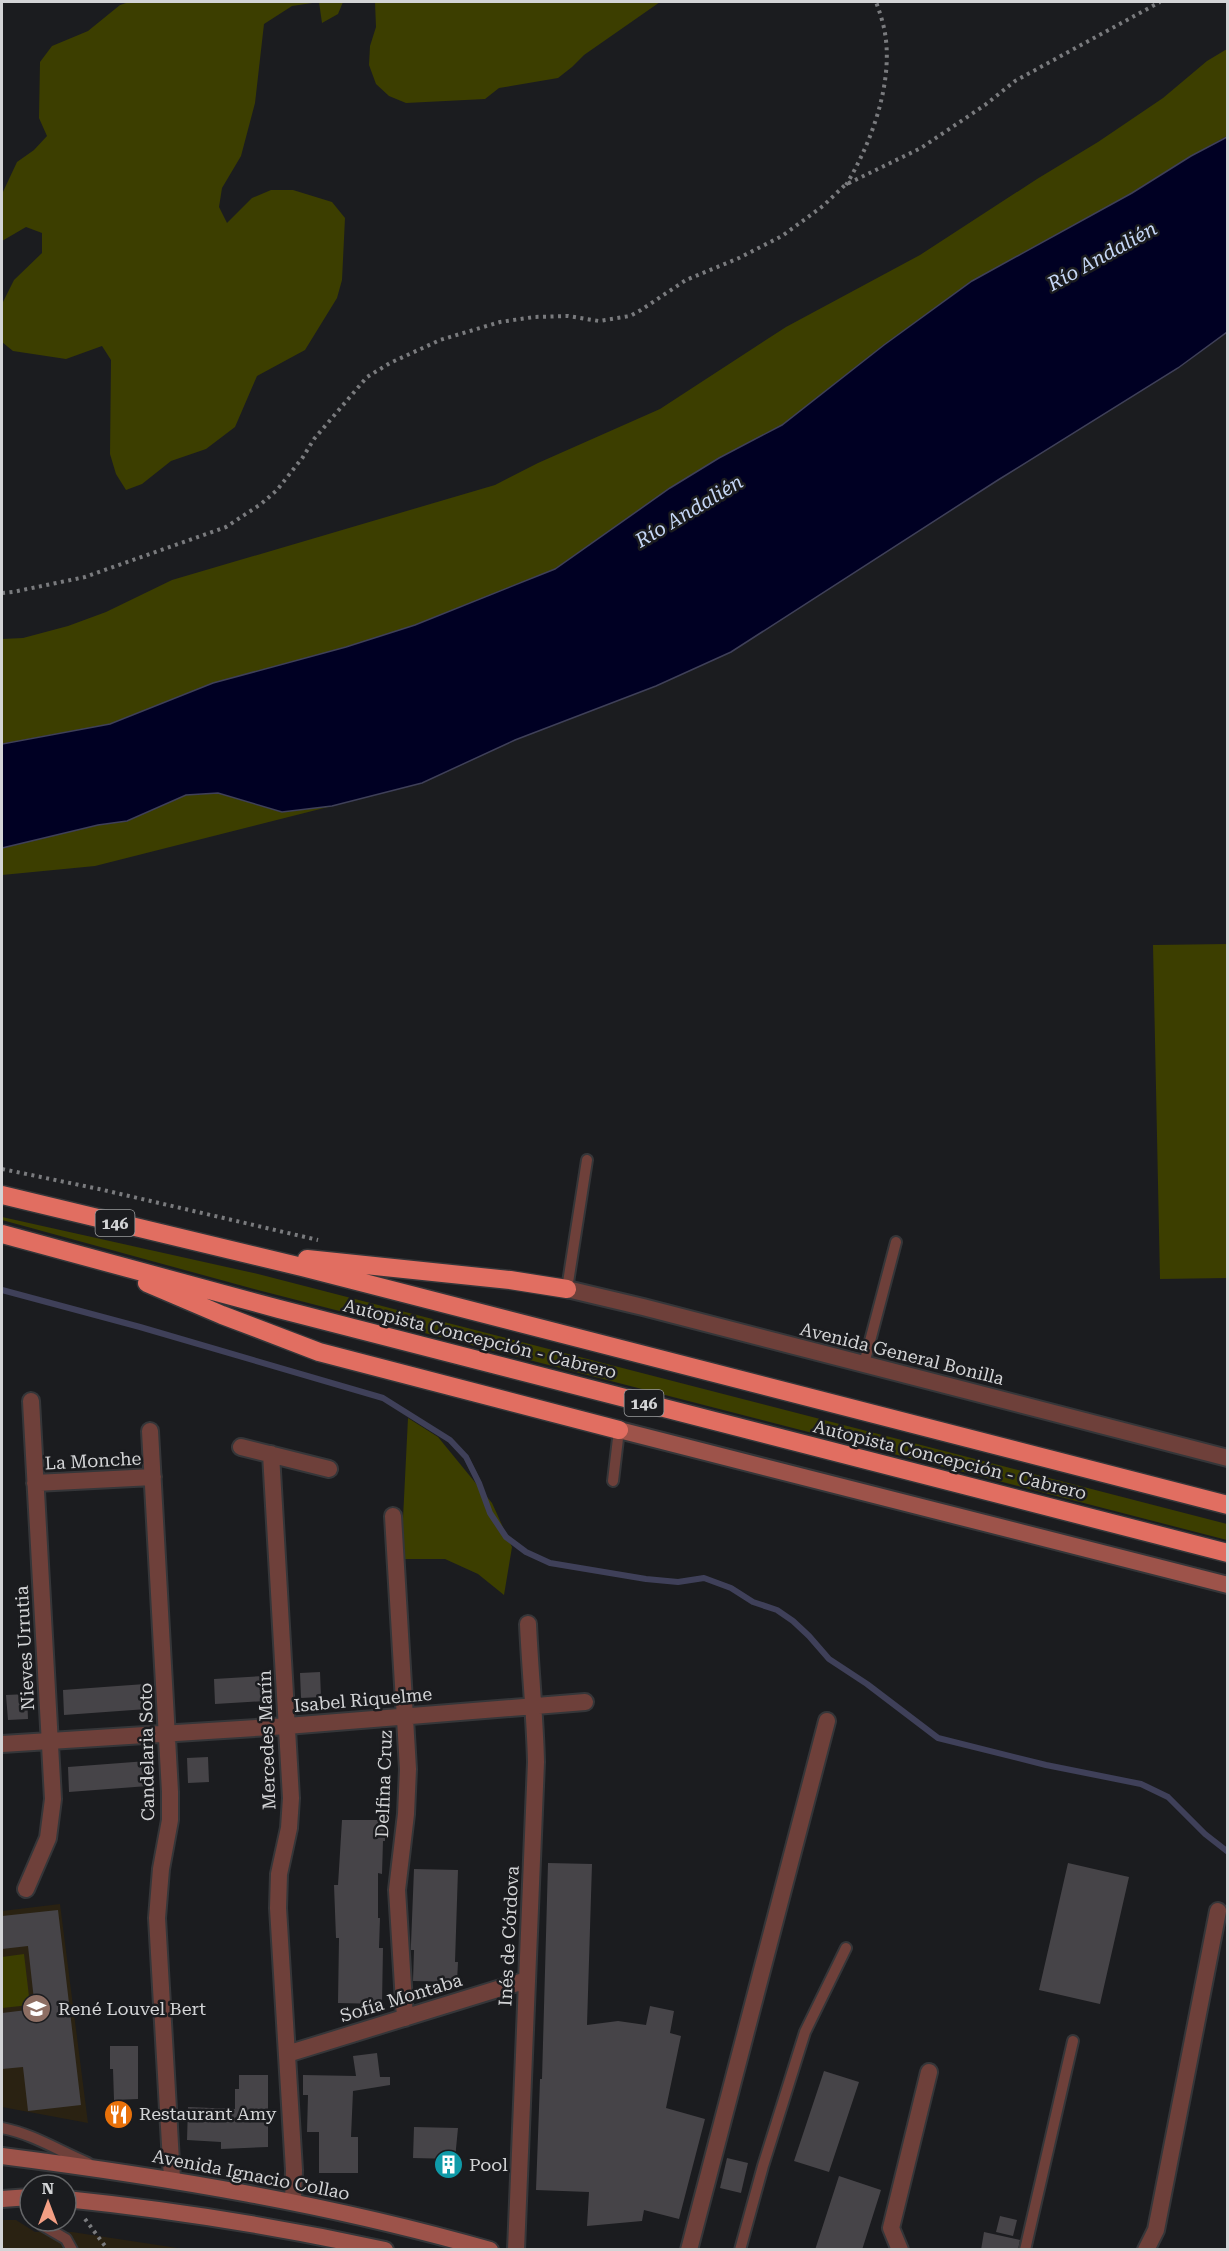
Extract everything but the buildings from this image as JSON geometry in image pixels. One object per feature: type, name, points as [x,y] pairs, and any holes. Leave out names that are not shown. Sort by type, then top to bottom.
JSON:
[{"type":"highway","name":"Autopista Concepción - Cabrero","points":[[2,1195],[384,1288],[1227,1505]]},
{"type":"highway","name":"Autopista Concepción - Cabrero","points":[[2,1234],[279,1309],[1227,1553]]},
{"type":"highway","points":[[62,1250],[319,1352],[619,1430]]},
{"type":"highway","points":[[229,1250],[510,1280],[567,1289]]},
{"type":"main road","points":[[619,1430],[1227,1585]]},
{"type":"main road","name":"Avenida Ignacio Collao","points":[[2,2156],[172,2179],[293,2202],[362,2216],[490,2250]]},
{"type":"main road","points":[[2,2199],[18,2199]]},
{"type":"main road","points":[[78,2200],[167,2211],[385,2250]]},
{"type":"street","name":"Avenida General Bonilla","points":[[567,1289],[1227,1458]]},
{"type":"street","name":"Nieves Urrutia","points":[[26,1889],[51,1827],[53,1799],[31,1401]]},
{"type":"street","name":"Candelaria Soto","points":[[150,1431],[169,1733],[170,1813],[161,1869],[157,1918],[172,2179]]},
{"type":"street","points":[[241,1447],[329,1469]]},
{"type":"street","name":"Mercedes Marín","points":[[271,1454],[291,1809],[278,1887],[294,2170],[293,2202]]},
{"type":"street","name":"La Monche","points":[[35,1483],[153,1477]]},
{"type":"street","name":"Delfina Cruz","points":[[393,1516],[406,1716],[407,1803],[397,1890],[405,2018]]},
{"type":"street","name":"Inés de Córdova","points":[[516,2250],[535,1807],[535,1705],[531,1687],[528,1624]]},
{"type":"street","name":"Isabel Riquelme","points":[[2,1744],[288,1726],[585,1702]]},
{"type":"street","points":[[688,2250],[827,1721]]},
{"type":"street","points":[[1146,2250],[1156,2230],[1218,1911]]},
{"type":"street","name":"Sofía Montaba","points":[[287,2054],[527,1980]]},
{"type":"street","points":[[900,2250],[891,2228],[929,2072]]},
{"type":"lane","points":[[567,1289],[586,1160]]},
{"type":"lane","points":[[864,1364],[896,1242]]},
{"type":"lane","points":[[613,1481],[619,1430]]},
{"type":"lane","points":[[740,2250],[763,2166],[805,2031],[846,1948]]},
{"type":"lane","points":[[1025,2250],[1073,2041]]},
{"type":"lane","points":[[2,2128],[35,2137],[57,2150],[105,2169]]},
{"type":"lane","points":[[56,2233],[66,2239],[72,2250]]},
{"type":"path","points":[[2,593],[85,576],[169,546],[208,535],[244,517],[269,497],[291,474],[314,439],[367,377],[415,350],[466,331],[500,322],[534,317],[568,316],[599,321],[630,316],[686,280],[739,258],[782,236],[823,206],[845,185],[868,144],[881,99],[886,53],[884,30],[876,2]]},
{"type":"path","points":[[845,185],[921,148],[954,128],[1015,81],[1160,2]]},
{"type":"path","points":[[2,1168],[327,1242]]},
{"type":"path","points":[[81,2214],[108,2250]]},
{"type":"shaded area","points":[[129,2],[319,2],[292,6],[264,24],[255,103],[241,156],[222,188],[219,207],[227,223],[252,198],[271,190],[293,190],[332,202],[345,218],[342,280],[337,298],[305,350],[257,376],[235,427],[206,449],[171,461],[142,484],[126,490],[116,474],[110,454],[111,360],[102,346],[66,359],[13,351],[2,342],[3,302],[14,280],[42,253],[42,233],[26,227],[2,241],[2,194],[17,162],[34,150],[47,136],[39,118],[40,62],[52,46],[88,31],[120,5]]},
{"type":"shaded area","points":[[319,2],[343,2],[338,14],[322,23]]},
{"type":"shaded area","points":[[375,2],[660,2],[584,55],[558,78],[499,88],[485,99],[406,103],[389,96],[376,84],[369,65],[370,46],[376,27]]},
{"type":"shaded area","points":[[1227,49],[1227,136],[1132,193],[972,281],[884,345],[782,425],[719,458],[670,488],[555,569],[415,625],[346,647],[213,683],[110,724],[2,744],[2,639],[23,638],[68,626],[106,612],[172,580],[495,485],[538,463],[660,409],[786,327],[920,255],[1098,142],[1163,98],[1207,61]]},
{"type":"shaded area","points":[[218,793],[282,812],[332,806],[95,866],[2,875],[2,848],[98,825],[127,821],[186,795]]},
{"type":"shaded area","points":[[1227,944],[1227,1278],[1160,1279],[1153,945]]},
{"type":"shaded area","points":[[2,1217],[258,1274],[1227,1524],[1227,1540],[254,1289],[2,1220]]},
{"type":"shaded area","points":[[408,1418],[438,1437],[492,1503],[512,1547],[504,1595],[478,1574],[445,1559],[401,1559]]},
{"type":"shaded area","name":"René Louvel Bert","points":[[60,1904],[88,2123],[2,2107],[2,1911]]},
{"type":"shaded area","points":[[24,1954],[30,2005],[2,2008],[2,1957]]},
{"type":"shaded area","points":[[2,2220],[18,2221],[18,2233],[78,2233],[184,2249],[2,2250]]},
{"type":"water","name":"Río Andalién","points":[[1227,137],[1227,332],[1178,368],[998,480],[731,652],[656,686],[515,740],[422,783],[332,806],[282,812],[218,793],[186,795],[127,821],[98,825],[2,848],[2,744],[110,724],[213,683],[346,647],[415,625],[555,569],[670,488],[719,458],[782,425],[884,345],[972,281],[1132,193],[1191,156]]},
{"type":"waterway","points":[[2,1290],[140,1327],[383,1398],[450,1440],[466,1457],[490,1513],[506,1537],[526,1552],[550,1563],[646,1579],[678,1582],[704,1578],[731,1588],[753,1602],[777,1610],[793,1621],[829,1659],[867,1684],[938,1738],[1046,1765],[1141,1784],[1168,1797],[1205,1834],[1228,1852]]},
{"type":"place","name":"René Louvel Bert","points":[[37,2009]]},
{"type":"place","name":"Restaurant Amy","points":[[118,2114]]},
{"type":"place","name":"Pool","points":[[448,2165]]}]
